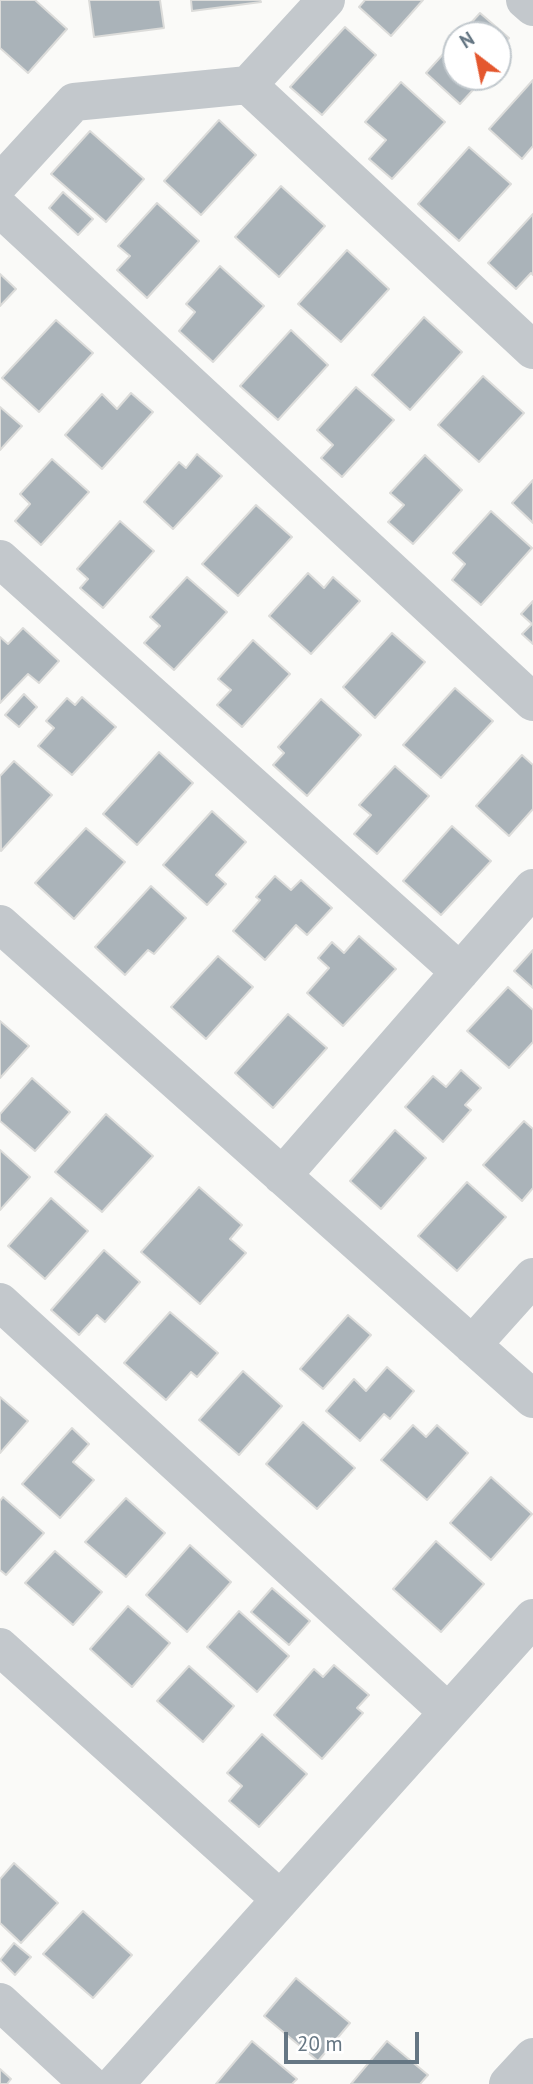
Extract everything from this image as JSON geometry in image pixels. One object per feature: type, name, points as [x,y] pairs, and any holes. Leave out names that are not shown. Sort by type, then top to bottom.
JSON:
[{"type":"street","points":[[0,183],[74,102],[248,85],[326,0]]},
{"type":"street","points":[[525,0],[533,7]]},
{"type":"street","points":[[248,85],[533,350]]},
{"type":"street","points":[[0,208],[533,702]]},
{"type":"street","points":[[0,559],[460,972]]},
{"type":"street","points":[[282,1176],[533,888]]},
{"type":"street","points":[[0,924],[533,1399]]},
{"type":"street","points":[[472,1345],[533,1277]]},
{"type":"street","points":[[0,1303],[448,1712]]},
{"type":"street","points":[[115,2084],[533,1618]]},
{"type":"street","points":[[0,1647],[280,1899]]},
{"type":"street","points":[[0,2003],[89,2084]]},
{"type":"street","points":[[508,2084],[533,2057]]},
{"type":"building","points":[[0,0],[35,0],[67,29],[28,73],[0,48]]},
{"type":"building","points":[[89,0],[160,0],[164,28],[94,37]]},
{"type":"building","points":[[191,0],[260,0],[261,2],[192,11]]},
{"type":"building","points":[[365,0],[423,0],[391,36],[359,7]]},
{"type":"building","points":[[480,13],[489,21],[473,21]]},
{"type":"building","points":[[345,27],[376,55],[322,115],[290,87]]},
{"type":"building","points":[[442,55],[442,88],[426,73]]},
{"type":"building","points":[[533,80],[533,146],[522,159],[489,129]]},
{"type":"building","points":[[401,82],[445,122],[392,179],[369,159],[386,140],[365,122]]},
{"type":"building","points":[[446,91],[472,91],[460,104]]},
{"type":"building","points":[[219,120],[256,155],[201,215],[164,181]]},
{"type":"building","points":[[90,131],[144,179],[106,222],[51,174]]},
{"type":"building","points":[[469,147],[511,184],[459,241],[418,204]]},
{"type":"building","points":[[281,186],[325,226],[279,277],[235,237]]},
{"type":"building","points":[[63,192],[93,219],[78,235],[49,208]]},
{"type":"building","points":[[157,203],[199,241],[147,298],[117,270],[130,256],[118,246]]},
{"type":"building","points":[[533,214],[533,275],[531,273],[516,289],[488,263]]},
{"type":"building","points":[[347,250],[389,289],[341,342],[298,304]]},
{"type":"building","points":[[220,266],[264,306],[213,362],[179,331],[195,312],[186,304]]},
{"type":"building","points":[[0,274],[16,289],[0,306]]},
{"type":"building","points":[[424,317],[462,352],[410,410],[372,375]]},
{"type":"building","points":[[56,320],[93,353],[39,412],[2,378]]},
{"type":"building","points":[[291,330],[328,365],[278,420],[240,386]]},
{"type":"building","points":[[483,376],[524,413],[479,462],[438,425]]},
{"type":"building","points":[[356,387],[394,420],[342,477],[321,458],[333,445],[317,430]]},
{"type":"building","points":[[131,393],[153,412],[102,469],[65,435],[102,394],[117,409]]},
{"type":"building","points":[[0,407],[22,426],[0,450]]},
{"type":"building","points":[[197,454],[222,476],[173,529],[144,502],[179,462],[186,468]]},
{"type":"building","points":[[425,455],[462,490],[413,544],[388,522],[404,505],[390,493]]},
{"type":"building","points":[[52,459],[89,492],[41,545],[15,521],[30,504],[20,494]]},
{"type":"building","points":[[533,480],[533,523],[512,503]]},
{"type":"building","points":[[256,505],[292,537],[238,596],[202,564]]},
{"type":"building","points":[[491,511],[532,548],[481,605],[452,580],[465,564],[453,553]]},
{"type":"building","points":[[120,521],[154,551],[103,608],[80,588],[88,579],[77,569]]},
{"type":"building","points":[[308,573],[324,588],[333,577],[360,601],[311,654],[269,616]]},
{"type":"building","points":[[187,577],[227,612],[174,670],[144,643],[160,626],[150,617]]},
{"type":"building","points":[[533,601],[533,644],[522,634],[532,624],[521,614]]},
{"type":"building","points":[[23,628],[59,661],[39,683],[28,674],[0,703],[0,637],[8,644]]},
{"type":"building","points":[[392,633],[425,662],[375,718],[343,687]]},
{"type":"building","points":[[253,640],[290,674],[242,727],[217,705],[231,690],[218,679]]},
{"type":"building","points":[[455,688],[493,721],[441,778],[403,745]]},
{"type":"building","points":[[24,694],[37,707],[19,727],[5,715]]},
{"type":"building","points":[[82,697],[116,727],[72,775],[38,746],[54,728],[46,721],[67,698],[75,705]]},
{"type":"building","points":[[321,699],[361,735],[307,796],[273,765],[284,753],[278,747]]},
{"type":"building","points":[[159,752],[193,783],[137,845],[103,814]]},
{"type":"building","points":[[522,755],[533,765],[533,809],[509,836],[476,806]]},
{"type":"building","points":[[14,761],[52,795],[1,851],[0,776]]},
{"type":"building","points":[[395,766],[429,796],[377,854],[354,834],[371,815],[359,805]]},
{"type":"building","points":[[212,811],[246,842],[216,875],[226,884],[207,905],[163,865]]},
{"type":"building","points":[[452,826],[491,861],[441,915],[403,881]]},
{"type":"building","points":[[86,828],[125,862],[74,919],[35,883]]},
{"type":"building","points":[[275,876],[291,890],[301,880],[332,908],[307,935],[296,925],[265,960],[233,931],[260,900],[256,897]]},
{"type":"building","points":[[151,886],[186,918],[154,954],[148,950],[125,975],[95,947]]},
{"type":"building","points":[[359,936],[396,969],[343,1026],[307,993],[329,968],[318,958],[332,942],[344,953]]},
{"type":"building","points":[[533,950],[533,988],[514,971]]},
{"type":"building","points":[[218,956],[253,987],[206,1039],[171,1007]]},
{"type":"building","points":[[508,987],[533,1010],[533,1042],[509,1068],[467,1031]]},
{"type":"building","points":[[288,1014],[327,1048],[273,1108],[235,1073]]},
{"type":"building","points":[[0,1021],[29,1046],[0,1078]]},
{"type":"building","points":[[461,1070],[481,1088],[465,1105],[471,1110],[443,1142],[405,1107],[433,1076],[446,1087]]},
{"type":"building","points":[[32,1078],[70,1112],[35,1151],[0,1121],[0,1114]]},
{"type":"building","points":[[106,1114],[153,1156],[102,1212],[55,1172]]},
{"type":"building","points":[[524,1121],[533,1129],[533,1188],[522,1201],[483,1165]]},
{"type":"building","points":[[395,1130],[426,1158],[381,1209],[350,1181]]},
{"type":"building","points":[[0,1150],[30,1177],[0,1210]]},
{"type":"building","points":[[467,1182],[506,1217],[457,1271],[418,1236]]},
{"type":"building","points":[[199,1187],[242,1225],[230,1239],[246,1253],[200,1304],[141,1252]]},
{"type":"building","points":[[51,1198],[88,1231],[45,1279],[8,1246]]},
{"type":"building","points":[[104,1250],[140,1282],[105,1322],[97,1315],[79,1335],[51,1310]]},
{"type":"building","points":[[170,1312],[218,1353],[197,1377],[191,1372],[166,1400],[124,1363]]},
{"type":"building","points":[[348,1315],[371,1335],[323,1389],[300,1369]]},
{"type":"building","points":[[387,1367],[414,1391],[390,1419],[384,1414],[360,1441],[326,1411],[354,1379],[366,1391]]},
{"type":"building","points":[[243,1371],[282,1406],[239,1455],[199,1420]]},
{"type":"building","points":[[0,1397],[28,1421],[0,1453]]},
{"type":"building","points":[[303,1422],[355,1468],[317,1509],[266,1464]]},
{"type":"building","points":[[413,1425],[426,1437],[437,1425],[468,1453],[427,1500],[381,1460]]},
{"type":"building","points":[[72,1428],[89,1444],[73,1462],[94,1480],[60,1518],[22,1484]]},
{"type":"building","points":[[491,1477],[532,1514],[491,1560],[450,1523]]},
{"type":"building","points":[[3,1497],[44,1533],[6,1575],[0,1570],[0,1501]]},
{"type":"building","points":[[126,1498],[165,1533],[126,1577],[85,1542]]},
{"type":"building","points":[[436,1541],[484,1584],[441,1632],[393,1589]]},
{"type":"building","points":[[190,1545],[231,1582],[187,1632],[146,1595]]},
{"type":"building","points":[[55,1551],[102,1592],[73,1625],[25,1583]]},
{"type":"building","points":[[272,1588],[310,1621],[289,1645],[251,1612]]},
{"type":"building","points":[[128,1606],[170,1643],[132,1687],[90,1649]]},
{"type":"building","points":[[239,1611],[289,1656],[257,1692],[207,1647]]},
{"type":"building","points":[[334,1665],[369,1695],[357,1708],[363,1713],[322,1759],[274,1715],[314,1669],[323,1677]]},
{"type":"building","points":[[189,1666],[234,1706],[203,1742],[157,1701]]},
{"type":"building","points":[[262,1734],[307,1774],[259,1827],[229,1801],[242,1786],[227,1773]]},
{"type":"building","points":[[14,1863],[58,1903],[21,1943],[0,1923],[0,1879]]},
{"type":"building","points":[[83,1911],[132,1955],[93,1998],[43,1954]]},
{"type":"building","points":[[14,1943],[31,1957],[15,1975],[0,1960]]},
{"type":"building","points":[[296,1978],[350,2023],[318,2061],[264,2016]]},
{"type":"building","points":[[252,2041],[297,2079],[292,2084],[216,2084]]},
{"type":"building","points":[[387,2041],[428,2075],[420,2084],[351,2084]]},
{"type":"building","points":[[0,2069],[11,2079],[7,2084],[0,2084]]}]
